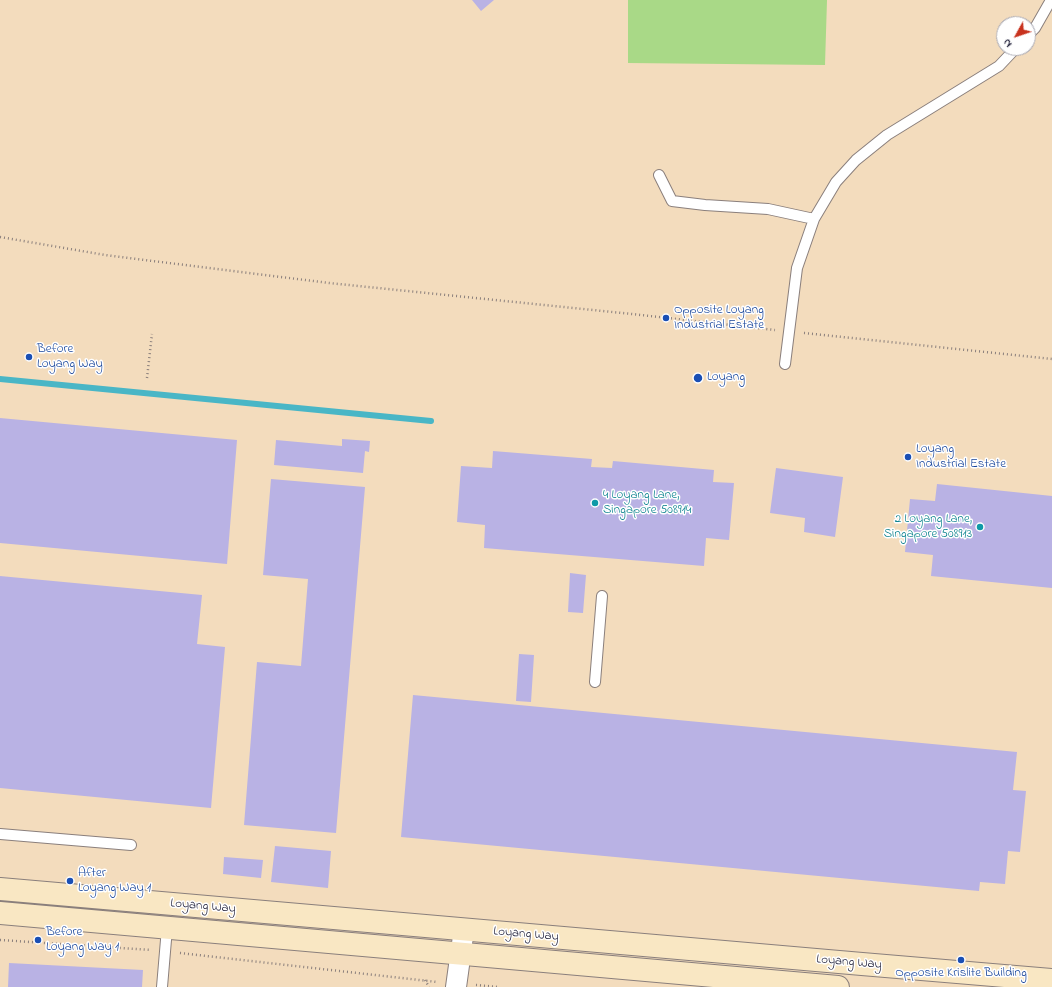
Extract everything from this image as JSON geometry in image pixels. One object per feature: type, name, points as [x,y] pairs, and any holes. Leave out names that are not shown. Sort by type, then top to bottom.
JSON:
[{"type":"main road","name":"Loyang Way","points":[[0,889],[1052,980]]},
{"type":"main road","name":"Loyang Way","points":[[0,913],[797,985],[838,987]]},
{"type":"street","points":[[456,986],[464,929]]},
{"type":"lane","points":[[1036,26],[1051,0]]},
{"type":"lane","points":[[785,364],[797,268],[814,219],[836,182],[856,160],[887,135],[999,66],[1008,56]]},
{"type":"lane","points":[[659,176],[672,200],[705,205],[768,209],[814,219]]},
{"type":"lane","points":[[595,682],[602,596]]},
{"type":"lane","points":[[0,834],[131,844]]},
{"type":"lane","points":[[162,987],[167,928]]},
{"type":"path","points":[[0,237],[105,255],[321,282],[1052,359]]},
{"type":"path","points":[[147,378],[152,334]]},
{"type":"path","points":[[0,940],[165,951],[425,980],[456,986],[497,987]]},
{"type":"path","points":[[425,980],[429,987]]},
{"type":"green space","points":[[628,0],[827,0],[825,65],[628,63]]},
{"type":"building","points":[[472,0],[494,0],[481,11]]},
{"type":"building","points":[[0,418],[237,440],[227,564],[0,543]]},
{"type":"building","points":[[342,439],[370,441],[369,452],[365,451],[363,473],[274,465],[276,440],[342,446]]},
{"type":"building","name":"4 Loyang Lane, Singapore 508914","points":[[493,451],[592,459],[591,467],[612,468],[613,461],[714,470],[713,482],[734,483],[729,540],[706,538],[704,566],[484,548],[485,525],[457,522],[461,466],[492,468]]},
{"type":"building","points":[[776,468],[843,477],[835,537],[804,532],[805,518],[770,513]]},
{"type":"building","points":[[271,479],[365,487],[336,833],[244,825],[257,662],[301,666],[308,579],[263,575]]},
{"type":"building","name":"2 Loyang Lane, Singapore 508913","points":[[937,484],[1052,496],[1052,588],[931,576],[933,555],[905,552],[910,499],[935,501]]},
{"type":"building","points":[[570,573],[586,575],[583,613],[568,612]]},
{"type":"building","points":[[0,576],[202,595],[197,644],[225,647],[211,808],[0,788]]},
{"type":"building","points":[[519,654],[534,655],[531,702],[516,701]]},
{"type":"building","points":[[413,695],[1017,752],[1013,790],[1026,791],[1020,852],[1008,851],[1005,884],[980,882],[979,891],[401,837]]},
{"type":"building","points":[[275,846],[331,851],[328,888],[271,882]]},
{"type":"building","points":[[224,857],[263,860],[261,878],[223,874]]},
{"type":"building","points":[[9,963],[143,970],[142,987],[8,987]]},
{"type":"waterway","points":[[0,379],[431,421]]},
{"type":"place","name":"Opposite Loyang Industrial Estate","points":[[666,318]]},
{"type":"place","name":"Before Loyang Way","points":[[29,357]]},
{"type":"place","name":"Loyang","points":[[698,378]]},
{"type":"place","name":"Loyang Industrial Estate","points":[[908,457]]},
{"type":"place","name":"4 Loyang Lane, Singapore 508914","points":[[595,503]]},
{"type":"place","name":"2 Loyang Lane, Singapore 508913","points":[[980,527]]},
{"type":"place","name":"After Loyang Way 1","points":[[70,881]]},
{"type":"place","name":"Before Loyang Way 1","points":[[38,940]]},
{"type":"place","name":"Opposite Krislite Building","points":[[961,960]]}]
